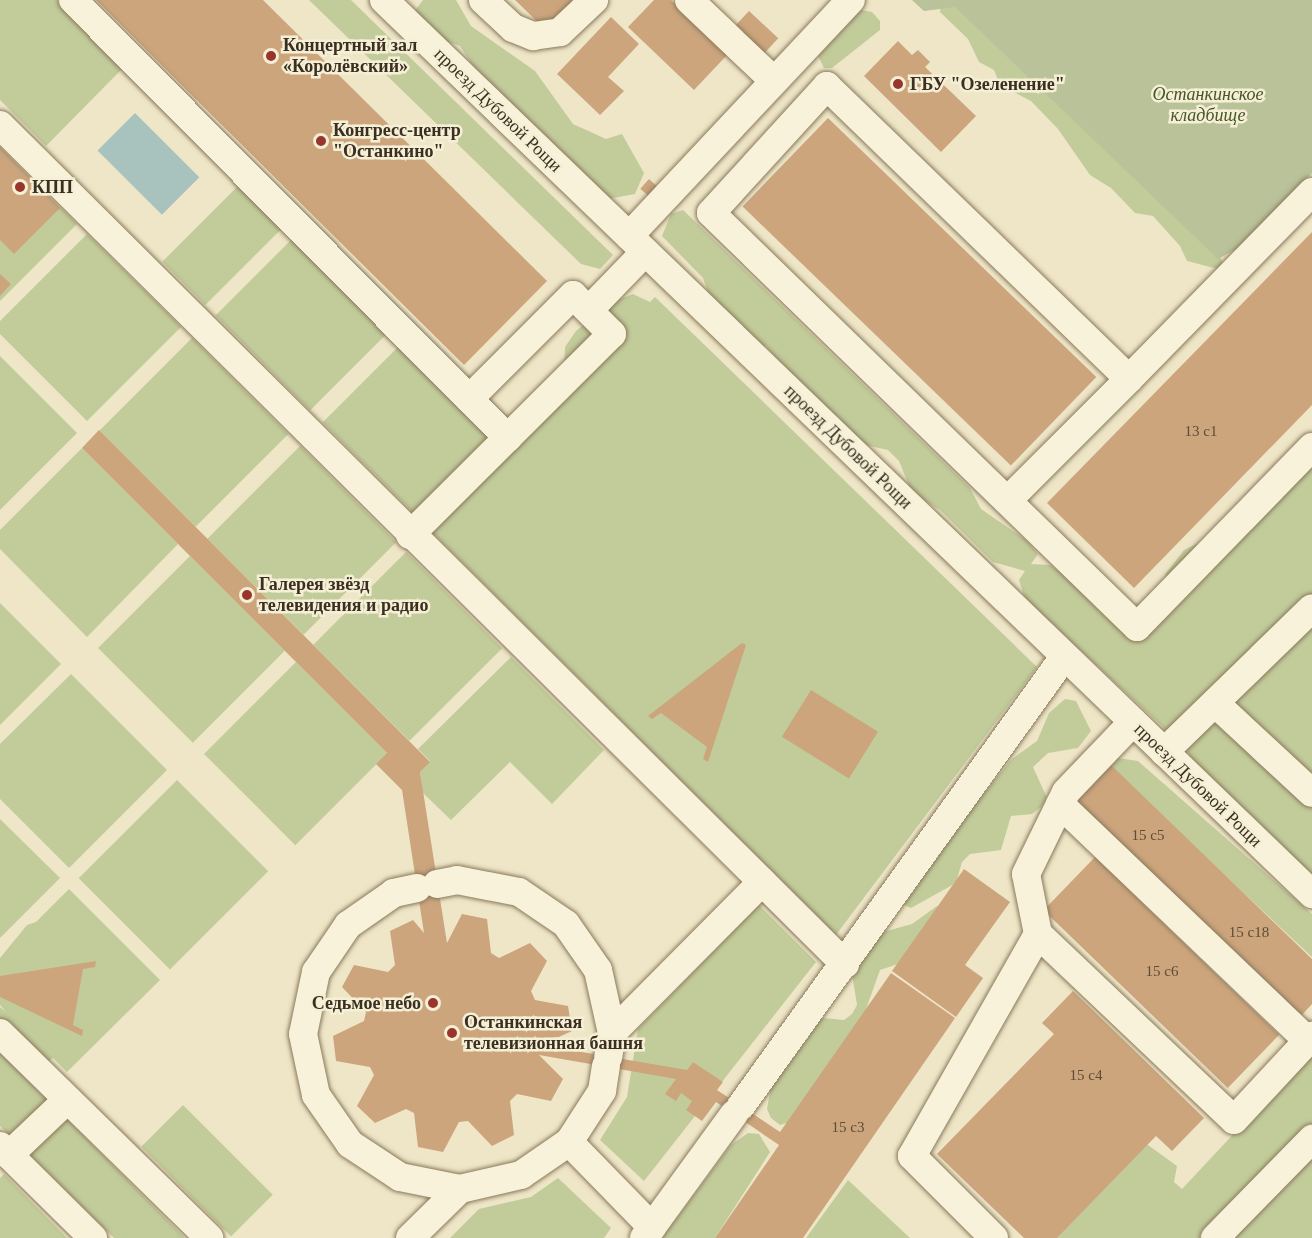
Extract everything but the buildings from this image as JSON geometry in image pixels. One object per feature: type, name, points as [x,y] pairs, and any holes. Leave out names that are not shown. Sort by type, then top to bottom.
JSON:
[{"type":"street","points":[[73,0],[508,438]]},
{"type":"street","name":"проезд Дубовой Рощи","points":[[384,0],[1312,894]]},
{"type":"street","points":[[483,0],[513,28],[533,36],[560,32],[594,0]]},
{"type":"street","points":[[689,0],[774,81]]},
{"type":"street","points":[[589,310],[637,244],[774,81],[851,0]]},
{"type":"street","points":[[1129,379],[827,86],[711,213],[1137,627],[1312,447]]},
{"type":"street","points":[[0,125],[410,536],[845,963]]},
{"type":"street","points":[[1008,500],[1312,192]]},
{"type":"street","points":[[410,536],[612,334],[573,295],[469,399]]},
{"type":"street","points":[[1164,752],[1312,608]]},
{"type":"street","points":[[568,1142],[648,1233],[1065,657]]},
{"type":"street","points":[[1215,703],[1312,793]]},
{"type":"street","points":[[1060,804],[1310,1039],[1234,1120],[1038,934],[1026,874],[1060,804],[1066,792],[1133,722]]},
{"type":"street","points":[[458,880],[519,892],[566,924],[598,970],[609,1052],[602,1091],[568,1142],[521,1175],[460,1189],[400,1177],[350,1144],[316,1095],[303,1034],[316,972],[348,925],[394,893],[458,880]]},
{"type":"street","points":[[609,1052],[762,882]]},
{"type":"street","points":[[994,1238],[912,1156],[1038,934]]},
{"type":"street","points":[[0,1033],[209,1238]]},
{"type":"street","points":[[68,1100],[5,1151],[93,1238]]},
{"type":"street","points":[[1215,1238],[1312,1139]]},
{"type":"street","points":[[410,1238],[460,1189]]},
{"type":"green space","points":[[0,0],[57,0],[124,67],[46,146],[0,100]]},
{"type":"green space","points":[[309,0],[351,0],[613,255],[600,269],[581,264]]},
{"type":"green space","points":[[423,0],[456,0],[471,26],[535,71],[573,124],[606,139],[622,134],[644,173],[635,194],[602,200],[491,94],[460,46],[446,41],[414,12]]},
{"type":"green space","name":"Останкинское кладбище","points":[[912,0],[1312,0],[1312,173],[1240,247],[1218,259],[955,7],[924,11]]},
{"type":"green space","points":[[956,0],[1218,252],[1223,263],[1218,269],[1187,261],[1180,246],[1153,216],[1135,213],[1111,188],[1090,175],[1058,129],[1031,101],[1000,85],[994,70],[979,62],[968,39],[940,12],[941,4]]},
{"type":"green space","points":[[861,10],[872,12],[880,21],[880,30],[832,68],[824,68],[818,56]]},
{"type":"green space","points":[[0,147],[77,224],[0,301]]},
{"type":"green space","points":[[240,184],[283,227],[205,305],[162,262]]},
{"type":"green space","points":[[683,210],[970,488],[981,509],[1026,540],[1038,554],[1031,564],[1050,565],[1127,618],[1160,603],[1166,573],[1184,550],[1203,541],[1312,461],[1312,876],[1194,767],[1187,749],[1025,599],[1019,580],[1025,571],[993,562],[940,510],[912,493],[899,461],[888,450],[856,443],[838,417],[812,399],[766,346],[747,346],[714,309],[703,278],[662,236],[671,214]]},
{"type":"green space","points":[[87,234],[181,327],[87,421],[0,334],[0,321]]},
{"type":"green space","points":[[294,237],[389,332],[310,410],[216,315]]},
{"type":"green space","points":[[633,294],[650,302],[655,297],[1037,667],[836,935],[428,528],[564,373],[565,347],[576,331],[612,302]]},
{"type":"green space","points":[[192,338],[288,434],[196,527],[99,431]]},
{"type":"green space","points":[[402,343],[497,438],[418,518],[323,422]]},
{"type":"green space","points":[[0,356],[77,433],[0,510]]},
{"type":"green space","points":[[300,446],[396,542],[304,635],[207,539]]},
{"type":"green space","points":[[82,448],[178,544],[87,637],[0,549],[0,530]]},
{"type":"green space","points":[[406,552],[502,648],[410,741],[313,645]]},
{"type":"green space","points":[[190,556],[285,651],[193,743],[98,648]]},
{"type":"green space","points":[[0,603],[61,664],[0,725]]},
{"type":"green space","points":[[511,657],[604,750],[552,804],[510,762],[451,820],[423,793],[420,772],[430,761],[418,749]]},
{"type":"green space","points":[[296,662],[387,753],[295,845],[204,754]]},
{"type":"green space","points":[[71,674],[167,770],[69,868],[0,799],[0,744]]},
{"type":"green space","points":[[1065,699],[1076,701],[1091,731],[1078,748],[1048,753],[1033,767],[1047,798],[1041,807],[1032,814],[1011,816],[1001,850],[970,854],[962,862],[956,883],[911,908],[902,904],[972,808],[1012,759],[1037,741],[1049,713]]},
{"type":"green space","points":[[1118,758],[1138,761],[1312,914],[1312,957],[1139,795],[1110,764]]},
{"type":"green space","points":[[177,780],[268,871],[170,970],[79,878]]},
{"type":"green space","points":[[0,819],[60,878],[0,938]]},
{"type":"green space","points":[[69,889],[160,980],[67,1072],[53,1058],[42,1067],[0,1033],[0,1007],[6,1012],[0,1005],[0,958],[27,925],[36,922]]},
{"type":"green space","points":[[759,905],[816,962],[644,1181],[600,1140],[627,1097],[638,1029]]},
{"type":"green space","points":[[937,906],[956,919],[898,964],[880,970],[865,1012],[790,1122],[780,1125],[771,1118],[767,1109],[774,1069],[785,1050],[805,1043],[814,1024],[823,1018],[844,1020],[852,1014],[857,1005],[852,974],[883,932],[912,924]]},
{"type":"green space","points":[[1312,1050],[1312,1238],[1038,1238],[1127,1147],[1148,1145],[1177,1166],[1174,1182],[1182,1189]]},
{"type":"green space","points":[[0,1052],[48,1101],[11,1137],[0,1126]]},
{"type":"green space","points":[[183,1105],[273,1195],[231,1237],[141,1147]]},
{"type":"green space","points":[[66,1118],[185,1238],[114,1238],[29,1154]]},
{"type":"green space","points":[[748,1133],[759,1134],[770,1152],[715,1238],[662,1238],[731,1145]]},
{"type":"green space","points":[[4,1174],[67,1238],[0,1238],[0,1178]]},
{"type":"green space","points":[[558,1178],[611,1228],[604,1238],[450,1238],[479,1209],[531,1197]]},
{"type":"green space","points":[[848,1180],[910,1238],[806,1238]]},
{"type":"water","points":[[135,113],[199,177],[162,215],[98,150]]},
{"type":"place","name":"Концертный зал «Королёвский»","points":[[271,56]]},
{"type":"place","name":"ГБУ \"Озеленение\"","points":[[898,84]]},
{"type":"place","name":"Конгресс-центр \"Останкино\"","points":[[321,141]]},
{"type":"place","name":"КПП","points":[[20,187]]},
{"type":"place","name":"Галерея звёзд телевидения и радио","points":[[247,595]]},
{"type":"place","name":"Седьмое небо","points":[[433,1003]]},
{"type":"place","name":"Останкинская телевизионная башня","points":[[452,1033]]}]
